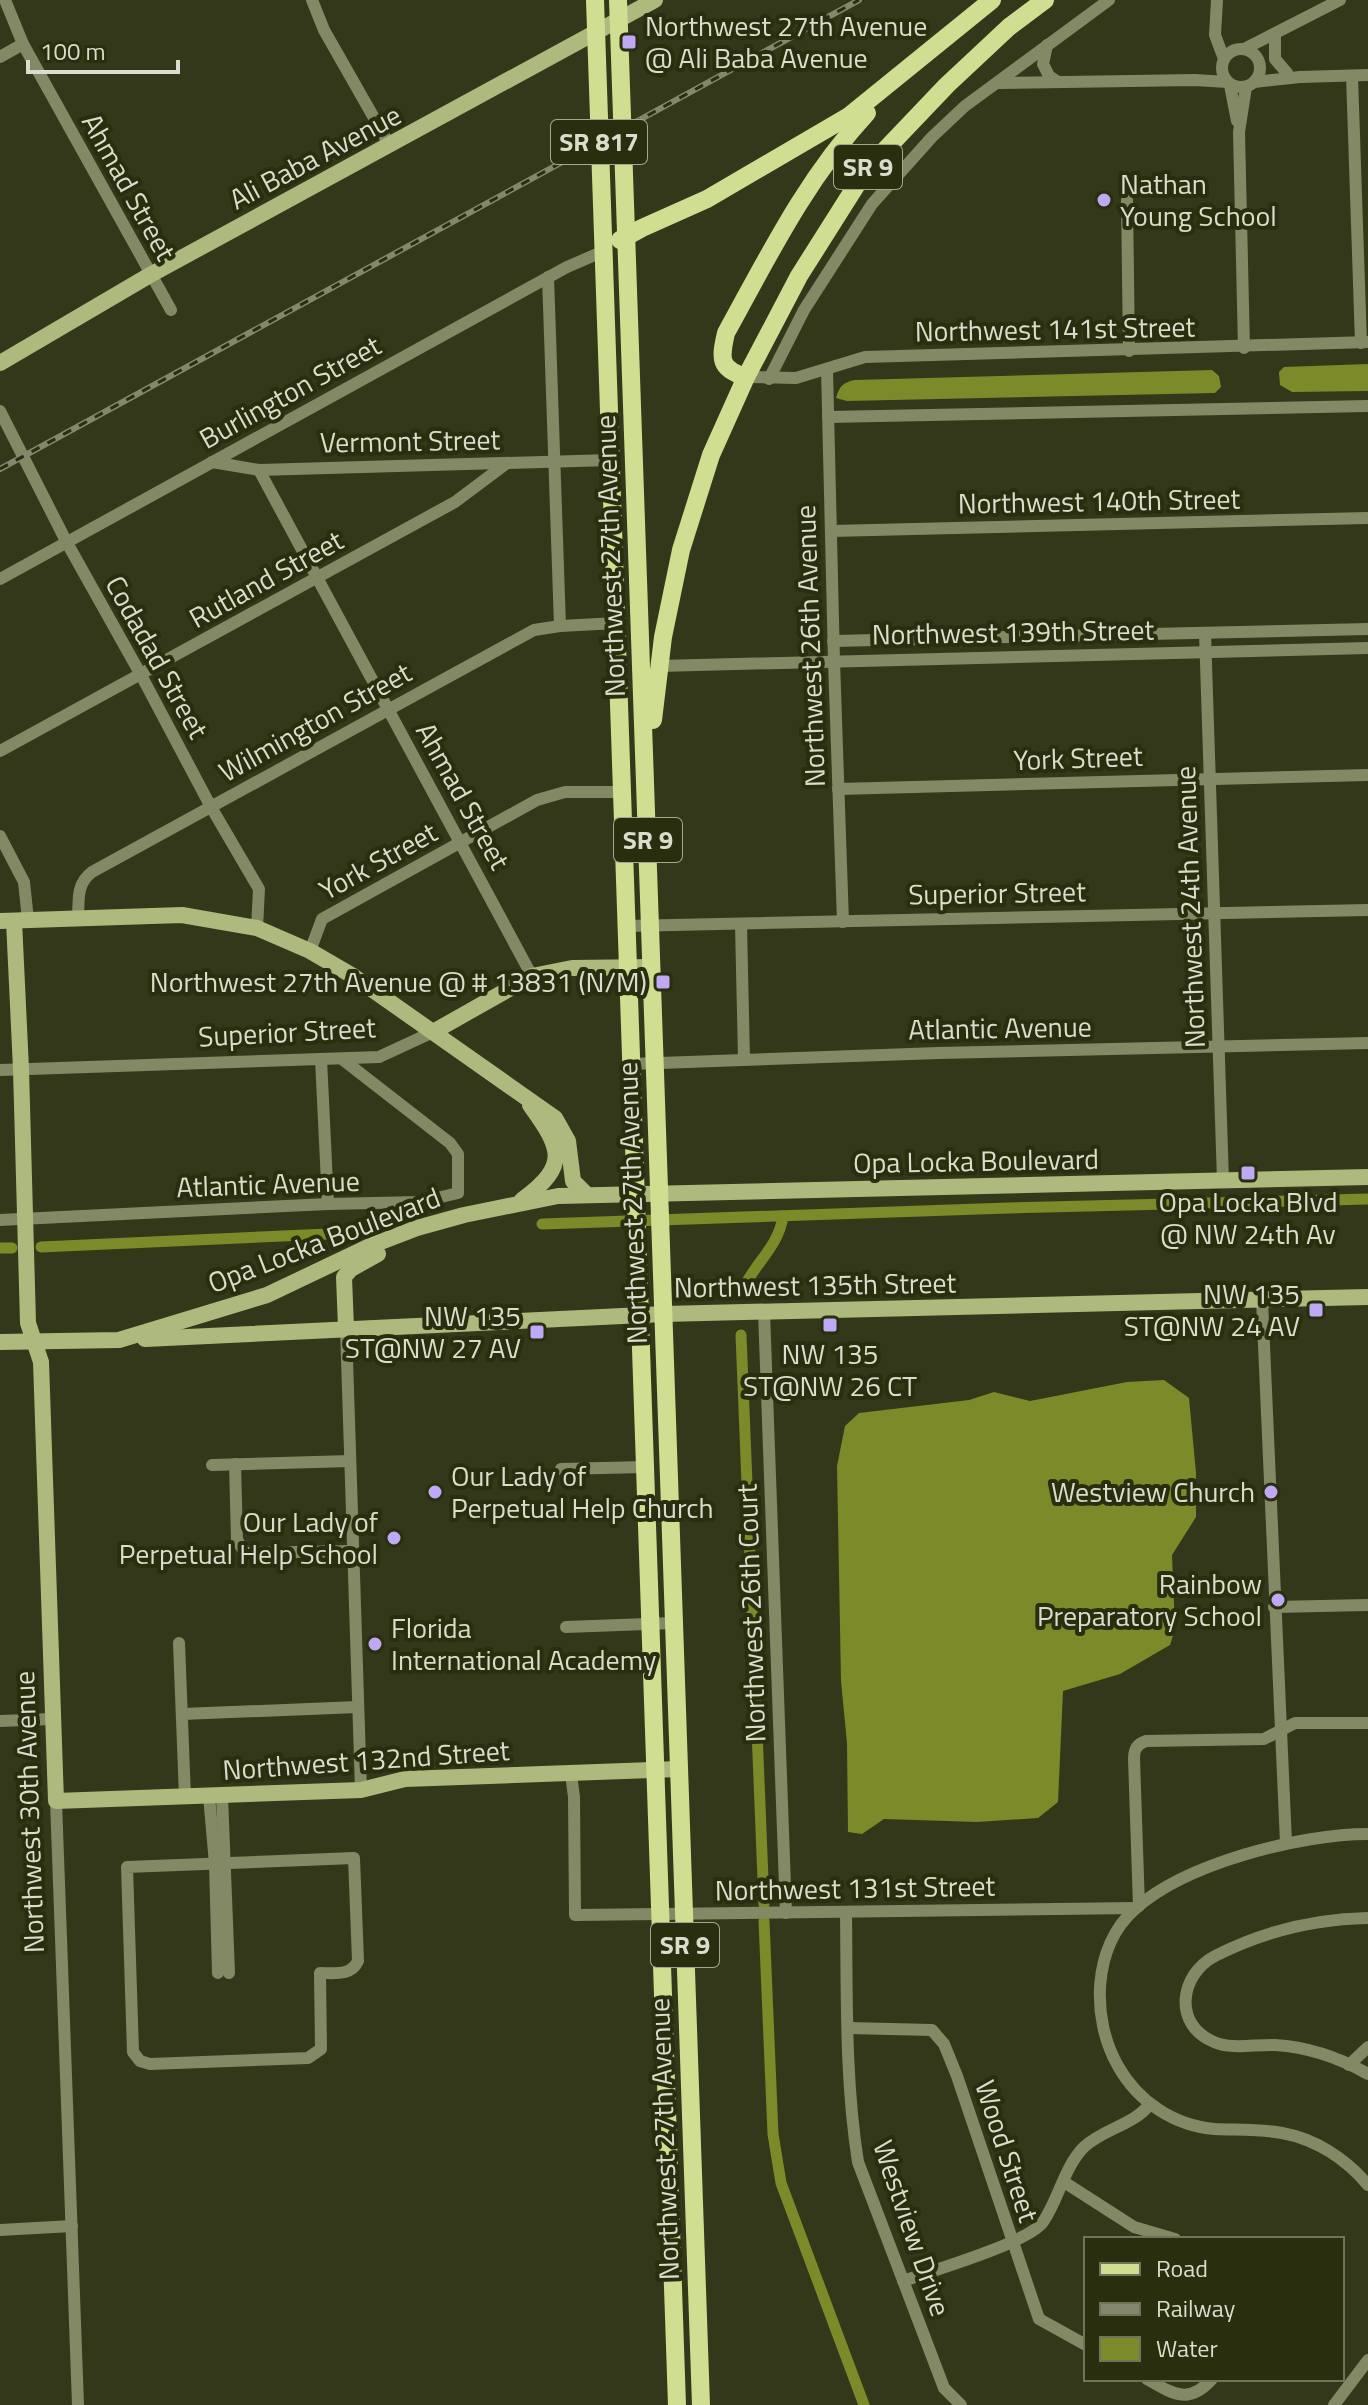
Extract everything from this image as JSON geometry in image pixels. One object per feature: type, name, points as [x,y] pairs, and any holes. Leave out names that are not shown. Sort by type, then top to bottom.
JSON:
[{"type":"main road","name":"Northwest 27th Avenue","points":[[595,0],[677,2405]]},
{"type":"main road","name":"Northwest 27th Avenue","points":[[618,0],[701,2405]]},
{"type":"main road","name":"SR 9","points":[[604,251],[626,237],[707,199],[849,116],[992,0]]},
{"type":"main road","name":"SR 9","points":[[645,754],[652,731],[659,666],[681,550],[711,455],[746,377],[799,276],[866,170],[947,85],[1009,27],[1045,0]]},
{"type":"main road","points":[[746,377],[730,372],[724,364],[722,353],[726,333],[795,206],[837,146],[896,80]]},
{"type":"main road","points":[[612,502],[626,531],[637,536]]},
{"type":"main road","points":[[614,545],[627,554],[638,573]]},
{"type":"street","name":"Ahmad Street","points":[[5,0],[23,44],[171,310]]},
{"type":"street","points":[[312,0],[324,30],[390,146]]},
{"type":"street","name":"Ali Baba Avenue","points":[[0,363],[150,275],[655,0]]},
{"type":"street","points":[[769,379],[804,310],[872,204],[932,137],[965,106],[1109,0]]},
{"type":"street","points":[[1217,0],[1215,35],[1239,132],[1244,348]]},
{"type":"street","points":[[1195,80],[1233,51],[1275,35],[1340,0]]},
{"type":"street","points":[[1216,17],[1226,39],[1253,53],[1260,63],[1273,72],[1368,75]]},
{"type":"street","points":[[1239,132],[1250,85],[1265,46],[1275,35]]},
{"type":"street","points":[[1275,35],[1275,59],[1294,75]]},
{"type":"street","points":[[0,57],[23,44]]},
{"type":"street","points":[[1048,44],[1043,64],[1049,76],[1058,82]]},
{"type":"street","points":[[997,83],[1195,80],[1250,85],[1294,75]]},
{"type":"street","points":[[1352,76],[1364,342]]},
{"type":"street","points":[[1127,200],[1129,351]]},
{"type":"street","name":"Burlington Street","points":[[0,579],[548,277],[604,251]]},
{"type":"street","points":[[548,277],[560,626]]},
{"type":"street","name":"Northwest 141st Street","points":[[746,377],[796,378],[865,357],[1364,342]]},
{"type":"street","name":"Northwest 26th Avenue","points":[[827,369],[843,922]]},
{"type":"street","points":[[828,417],[1368,406]]},
{"type":"street","name":"Codadad Street","points":[[0,411],[66,541],[259,889],[257,928]]},
{"type":"street","name":"Vermont Street","points":[[212,462],[259,470],[611,460]]},
{"type":"street","name":"Rutland Street","points":[[0,751],[455,502],[507,463]]},
{"type":"street","name":"Ahmad Street","points":[[259,470],[532,976]]},
{"type":"street","name":"Northwest 140th Street","points":[[831,531],[1368,518]]},
{"type":"street","name":"Wilmington Street","points":[[78,919],[79,889],[88,875],[211,807],[534,630],[617,623]]},
{"type":"street","name":"Northwest 139th Street","points":[[833,641],[1368,629]]},
{"type":"street","name":"Northwest 24th Avenue","points":[[1205,633],[1223,1181]]},
{"type":"street","points":[[1031,636],[1031,656]]},
{"type":"street","name":"Northwest 139th Street","points":[[659,666],[1368,648]]},
{"type":"street","name":"York Street","points":[[838,789],[1368,775]]},
{"type":"street","name":"York Street","points":[[310,951],[322,919],[548,795],[572,791],[622,792]]},
{"type":"street","points":[[0,836],[24,882],[14,921],[182,915],[257,928],[310,951],[353,976],[544,1108],[568,1141],[573,1181],[586,1194]]},
{"type":"street","name":"Superior Street","points":[[627,926],[1368,910]]},
{"type":"street","name":"Northwest 30th Avenue","points":[[14,921],[28,1323],[41,1362],[78,2405]]},
{"type":"street","points":[[741,925],[744,1059]]},
{"type":"street","name":"Superior Street","points":[[0,1070],[379,1057],[433,1032],[532,976],[572,968],[652,967]]},
{"type":"street","name":"Atlantic Avenue","points":[[632,1064],[1368,1043]]},
{"type":"street","points":[[321,1059],[328,1204]]},
{"type":"street","name":"Atlantic Avenue","points":[[0,1220],[420,1202],[458,1193],[458,1154],[450,1143],[342,1059]]},
{"type":"street","points":[[518,1203],[547,1180],[556,1159],[554,1140],[524,1097]]},
{"type":"street","name":"Opa Locka Boulevard","points":[[35,1341],[119,1340],[267,1295],[370,1246],[417,1228],[558,1196],[586,1194],[660,1200],[1368,1177]]},
{"type":"street","points":[[361,1790],[344,1277],[351,1269],[395,1247],[469,1221],[478,1212]]},
{"type":"street","name":"Northwest 135th Street","points":[[119,1340],[664,1314],[1368,1297]]},
{"type":"street","points":[[1262,1300],[1286,1843]]},
{"type":"street","name":"Northwest 26th Court","points":[[764,1312],[786,1913]]},
{"type":"street","points":[[0,1342],[35,1341]]},
{"type":"street","points":[[212,1465],[350,1461]]},
{"type":"street","points":[[235,1464],[237,1540],[245,1553],[353,1551]]},
{"type":"street","points":[[561,1469],[645,1467]]},
{"type":"street","points":[[1274,1607],[1368,1605]]},
{"type":"street","points":[[566,1627],[674,1623]]},
{"type":"street","points":[[179,1643],[185,1797]]},
{"type":"street","points":[[182,1714],[358,1707]]},
{"type":"street","points":[[0,1721],[52,1719]]},
{"type":"street","points":[[1138,1907],[1134,1759],[1137,1746],[1146,1741],[1264,1739],[1295,1723],[1368,1723]]},
{"type":"street","name":"Northwest 132nd Street","points":[[56,1801],[361,1790],[405,1779],[679,1769]]},
{"type":"street","name":"Northwest 131st Street","points":[[571,1774],[575,1915],[1138,1907]]},
{"type":"street","points":[[216,1796],[223,1973]]},
{"type":"street","points":[[1368,1834],[1286,1843],[1208,1869],[1159,1893],[1138,1907],[1120,1927],[1108,1954],[1101,1984],[1100,2009],[1104,2035],[1113,2058],[1128,2081],[1150,2104],[1192,2125],[1272,2131],[1304,2139],[1338,2157],[1368,2185]]},
{"type":"street","points":[[354,1858],[358,1961],[355,1968],[348,1972],[320,1973],[321,2049],[308,2058],[150,2064],[140,2061],[133,2052],[127,1867],[220,1864],[354,1858]]},
{"type":"street","name":"Westview Drive","points":[[846,1913],[848,2028],[853,2131],[858,2162],[944,2388],[961,2405]]},
{"type":"street","points":[[1368,1918],[1300,1925],[1231,1948],[1197,1969],[1185,1995],[1190,2020],[1200,2033],[1214,2042],[1294,2047],[1368,2074]]},
{"type":"street","name":"Wood Street","points":[[848,2028],[932,2030],[944,2044],[1039,2319],[1084,2344]]},
{"type":"street","points":[[1349,2065],[1368,2047]]},
{"type":"street","points":[[903,2281],[1037,2229],[1048,2214],[1074,2159],[1087,2144],[1143,2112],[1150,2104]]},
{"type":"street","points":[[1064,2182],[1134,2227],[1168,2237]]},
{"type":"street","points":[[0,2230],[72,2226]]},
{"type":"street","points":[[1334,2405],[1368,2360]]},
{"type":"street","points":[[1151,2381],[1177,2396],[1203,2391],[1210,2381]]},
{"type":"water","points":[[1368,364],[1368,391],[1292,392],[1280,385],[1279,372],[1284,367]]},
{"type":"water","points":[[1212,370],[1219,376],[1221,387],[1215,393],[847,401],[836,398],[842,385],[855,380]]},
{"type":"water","points":[[1164,1380],[1189,1398],[1196,1473],[1196,1517],[1172,1555],[1175,1629],[1170,1645],[1120,1674],[1063,1691],[1058,1802],[1038,1818],[977,1822],[884,1819],[862,1834],[848,1832],[847,1743],[841,1681],[837,1466],[845,1426],[859,1413],[969,1400],[994,1392],[1030,1401],[1127,1382]]},
{"type":"waterway","points":[[542,1224],[1368,1199]]},
{"type":"waterway","points":[[743,1289],[777,1236],[783,1216]]},
{"type":"waterway","points":[[41,1247],[328,1234]]},
{"type":"waterway","points":[[0,1248],[12,1248]]},
{"type":"waterway","points":[[741,1335],[764,1904]]},
{"type":"waterway","points":[[764,1921],[773,2134],[781,2183],[864,2405]]},
{"type":"railway","points":[[0,469],[859,0]]},
{"type":"place","name":"Northwest 27th Avenue @ Ali Baba Avenue","points":[[629,42]]},
{"type":"place","name":"Nathan Young School","points":[[1104,200]]},
{"type":"place","name":"Northwest 27th Avenue @ # 13831 (N/M)","points":[[663,982]]},
{"type":"place","name":"Opa Locka Blvd @ NW 24th Av","points":[[1248,1173]]},
{"type":"place","name":"NW 135 ST@NW 24 AV","points":[[1316,1310]]},
{"type":"place","name":"NW 135 ST@NW 26 CT","points":[[830,1325]]},
{"type":"place","name":"NW 135 ST@NW 27 AV","points":[[537,1332]]},
{"type":"place","name":"Our Lady of Perpetual Help Church","points":[[435,1492]]},
{"type":"place","name":"Westview Church","points":[[1271,1492]]},
{"type":"place","name":"Our Lady of Perpetual Help School","points":[[394,1538]]},
{"type":"place","name":"Rainbow Preparatory School","points":[[1278,1600]]},
{"type":"place","name":"Florida International Academy","points":[[375,1644]]}]
